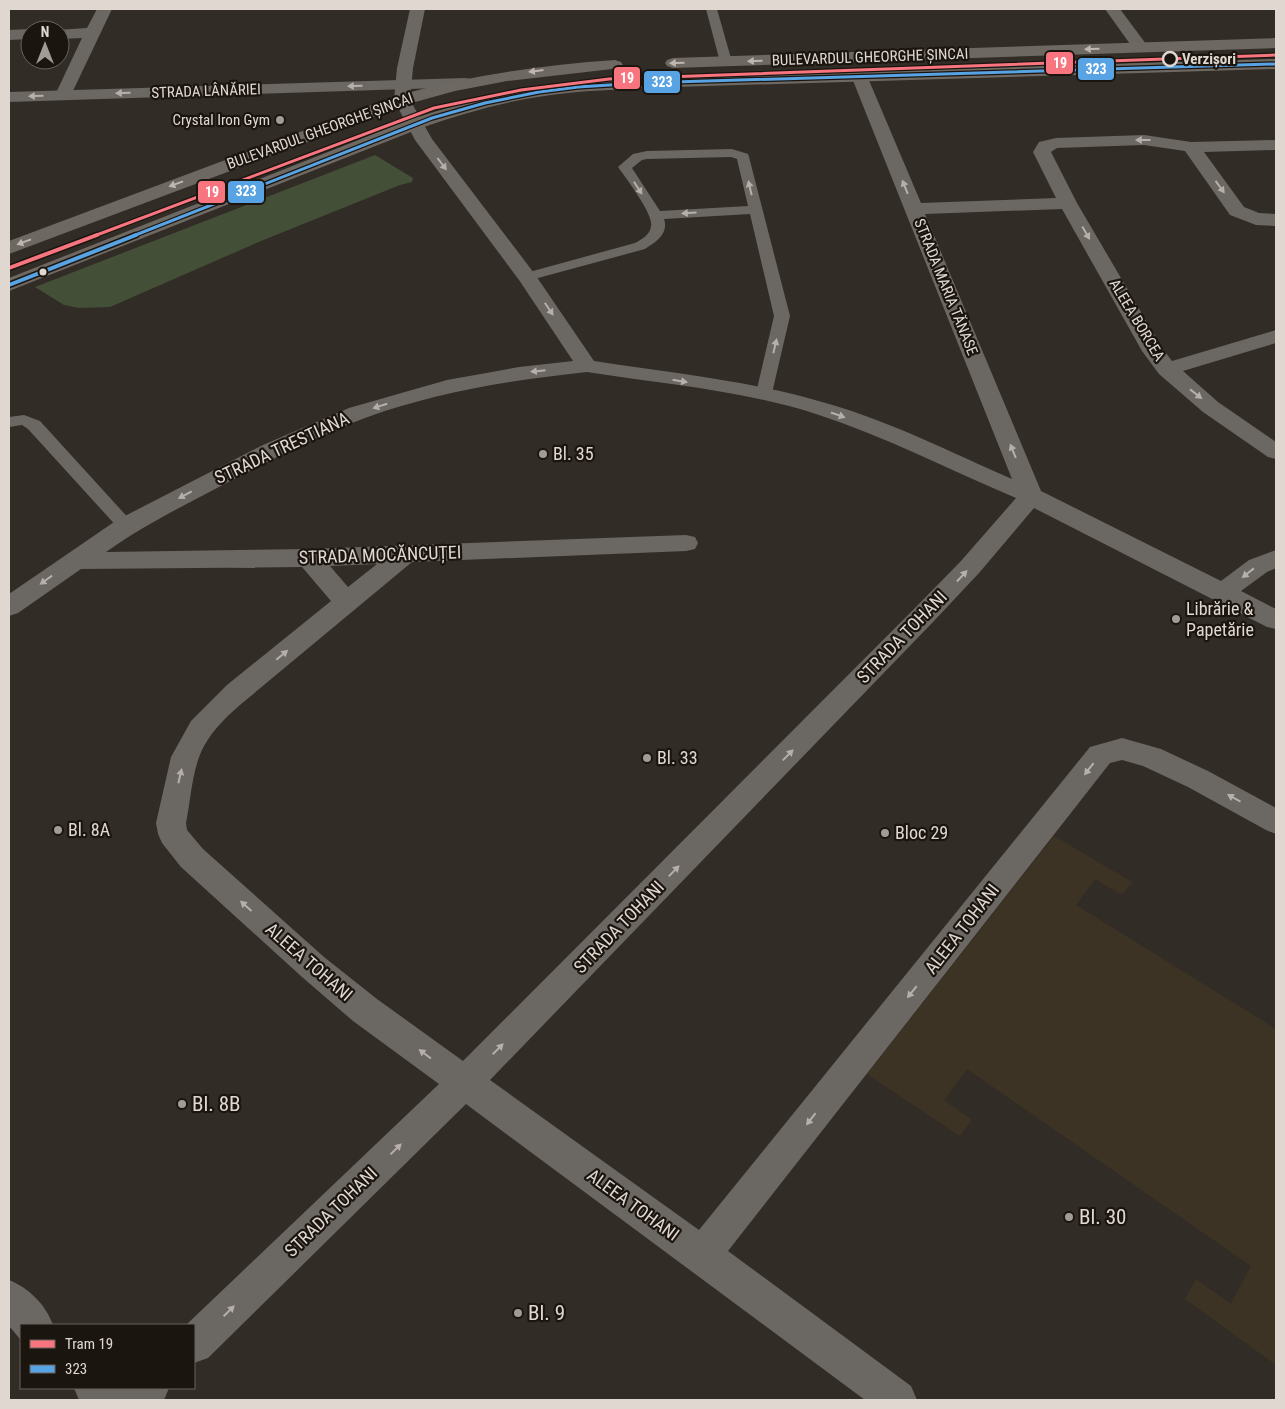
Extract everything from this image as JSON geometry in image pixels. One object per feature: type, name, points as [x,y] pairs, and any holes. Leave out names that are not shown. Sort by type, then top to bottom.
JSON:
[{"type":"main road","name":"BULEVARDUL GHEORGHE ȘINCAI","points":[[659,64],[1276,43]]},
{"type":"main road","name":"BULEVARDUL GHEORGHE ȘINCAI","points":[[9,285],[415,124],[481,103],[558,89],[642,83],[860,78],[1276,64]]},
{"type":"main road","name":"BULEVARDUL GHEORGHE ȘINCAI","points":[[9,248],[403,92],[561,68],[631,65]]},
{"type":"street","points":[[63,95],[104,9]]},
{"type":"street","points":[[416,9],[403,92],[415,124],[424,140],[527,276],[587,366]]},
{"type":"street","points":[[1112,9],[1141,48]]},
{"type":"street","points":[[70,34],[93,33]]},
{"type":"street","name":"STRADA MARIA TĂNASE","points":[[860,78],[1031,496]]},
{"type":"street","name":"STRADA LÂNĂRIEI","points":[[9,96],[403,92]]},
{"type":"street","name":"ALEEA BORCEA","points":[[1276,145],[1191,147],[1144,140],[1056,143],[1045,146],[1042,152],[1068,203],[1153,351],[1167,369],[1242,430],[1276,452]]},
{"type":"street","points":[[1191,147],[1237,211],[1256,219],[1276,220]]},
{"type":"street","points":[[914,210],[1068,203]]},
{"type":"street","points":[[1167,369],[1276,336]]},
{"type":"street","name":"STRADA TRESTIANA","points":[[9,607],[74,560],[126,526],[271,450],[358,412],[447,387],[520,373],[587,366],[764,393],[865,424],[1031,496],[1276,620]]},
{"type":"street","name":"STRADA TOHANI","points":[[195,1343],[464,1084],[924,615],[970,567],[1031,496]]},
{"type":"street","name":"STRADA MOCĂNCUȚEI","points":[[74,560],[310,558],[686,543]]},
{"type":"street","name":"ALEEA TOHANI","points":[[406,554],[346,602],[212,716],[194,737],[185,757],[177,791],[171,823],[173,834],[192,858],[313,967],[365,1010],[464,1084],[702,1255],[897,1400]]},
{"type":"street","points":[[310,558],[346,602]]},
{"type":"street","points":[[1222,593],[1258,566],[1276,558]]},
{"type":"street","name":"ALEEA TOHANI","points":[[702,1255],[1100,755],[1122,749],[1151,757],[1198,779],[1276,822]]},
{"type":"street","points":[[9,1299],[33,1324]]},
{"type":"street","points":[[95,1389],[106,1400]]},
{"type":"street","points":[[136,1400],[148,1389]]},
{"type":"lane","points":[[711,9],[726,62]]},
{"type":"lane","points":[[527,276],[640,246],[650,241],[658,232],[659,225],[656,215],[625,167],[638,157],[647,155],[739,154],[743,157],[782,316],[764,393]]},
{"type":"lane","points":[[656,215],[756,210]]},
{"type":"lane","points":[[9,422],[24,420],[34,425],[126,526]]},
{"type":"shaded area","points":[[1054,836],[1132,882],[1122,895],[1095,879],[1076,905],[1276,1029],[1276,1365],[1185,1299],[1196,1279],[1231,1304],[1251,1266],[967,1069],[944,1100],[972,1120],[960,1136],[867,1074]]},
{"type":"green space","points":[[375,155],[413,178],[412,182],[400,185],[261,241],[110,307],[79,308],[64,305],[35,287]]},
{"type":"tram line","name":"19","points":[[9,268],[434,108],[521,90],[609,79],[1276,55]]},
{"type":"transit line","name":"323","points":[[9,285],[432,118],[485,103],[539,92],[578,87],[641,83],[1276,64]]},
{"type":"place","name":"Verzișori","points":[[1170,59]]},
{"type":"place","name":"Crystal Iron Gym","points":[[280,120]]},
{"type":"place","name":"Bl. 35","points":[[543,454]]},
{"type":"place","name":"Librărie & Papetărie","points":[[1176,619]]},
{"type":"place","name":"Bl. 33","points":[[647,758]]},
{"type":"place","name":"Bl. 8A","points":[[58,830]]},
{"type":"place","name":"Bloc 29","points":[[885,833]]},
{"type":"place","name":"Bl. 8B","points":[[182,1104]]},
{"type":"place","name":"Bl. 30","points":[[1069,1217]]},
{"type":"place","name":"Bl. 9","points":[[518,1313]]}]
